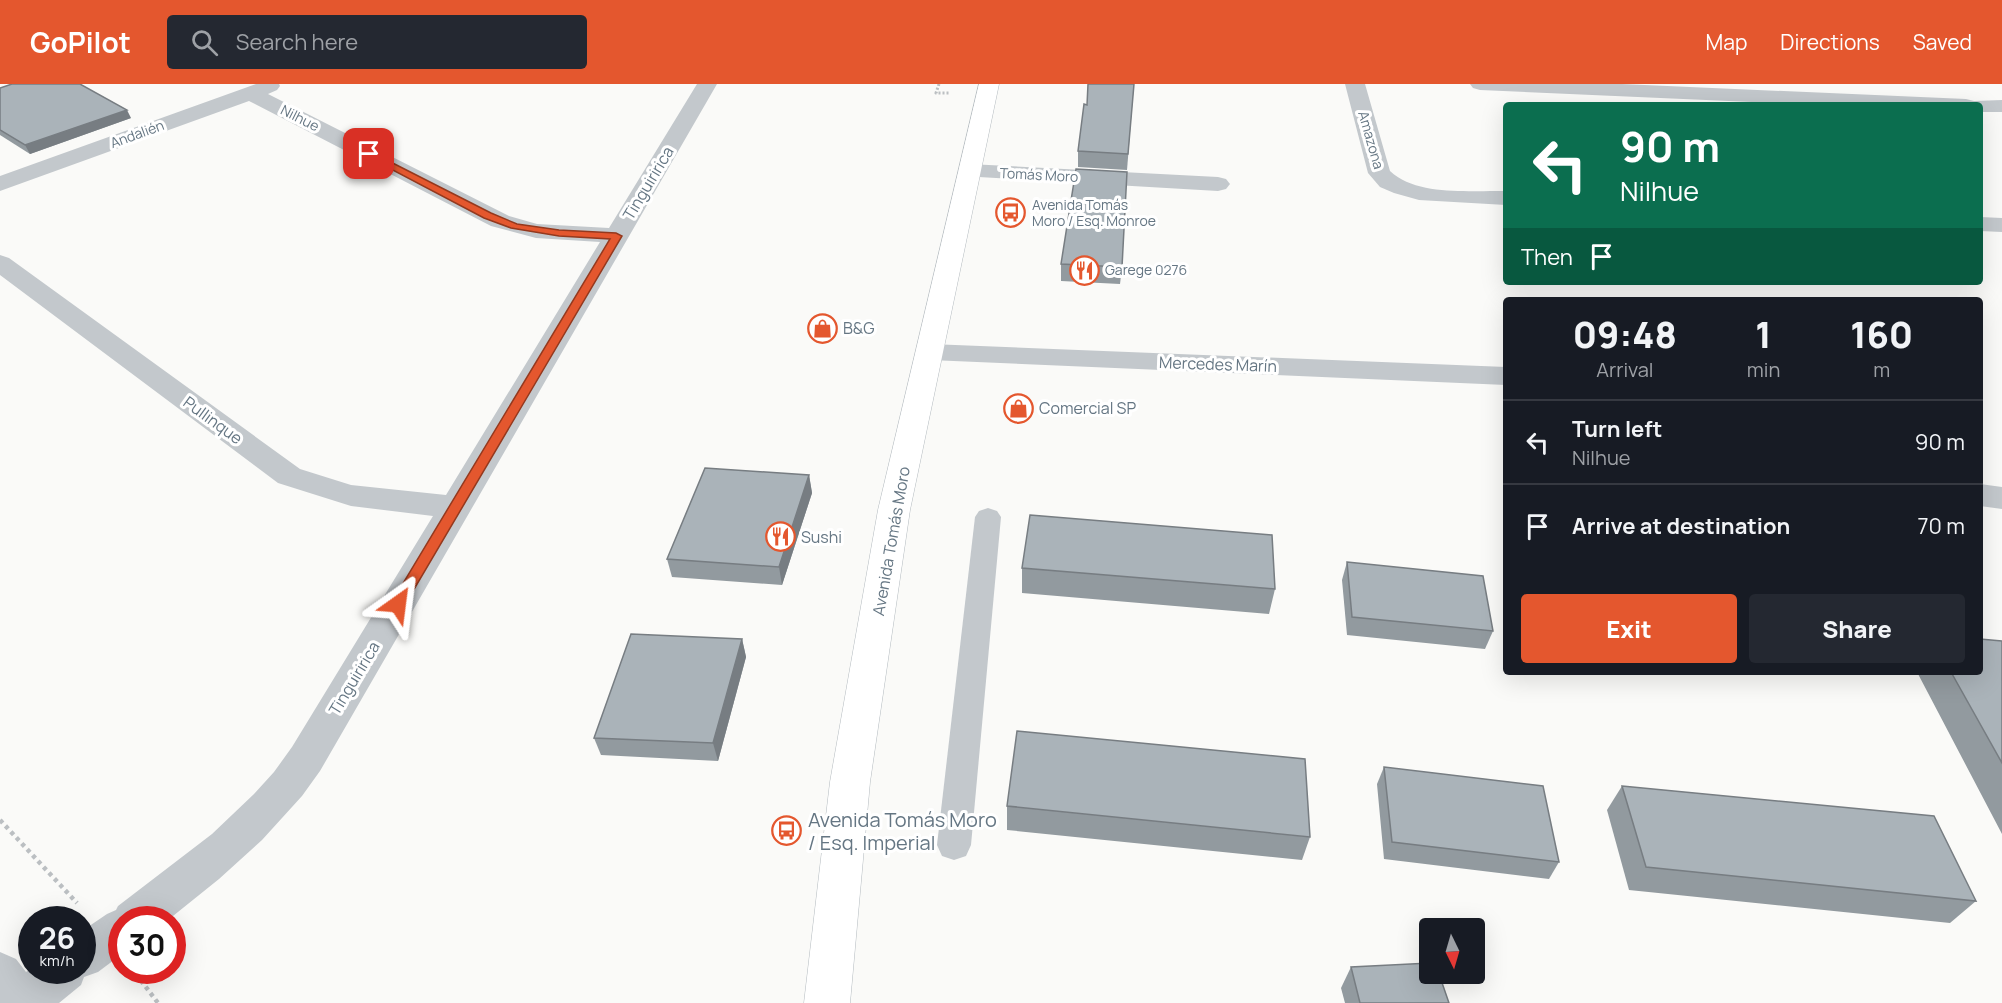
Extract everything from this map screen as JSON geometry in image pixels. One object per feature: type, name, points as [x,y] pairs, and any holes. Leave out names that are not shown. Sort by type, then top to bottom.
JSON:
[{"type":"main road","name":"Avenida Tomás Moro","points":[[827,1003],[852,770],[894,510],[989,84]]},
{"type":"street","name":"Andalién","points":[[0,184],[275,84]]},
{"type":"street","name":"Tinguiririca","points":[[159,906],[232,844],[262,816],[287,787],[707,84]]},
{"type":"street","name":"Amazona","points":[[1355,84],[1379,173],[1387,182],[1401,189],[1419,193],[1503,198]]},
{"type":"street","points":[[1480,84],[1782,91],[1928,102]]},
{"type":"street","points":[[1935,84],[1953,102]]},
{"type":"street","name":"Nilhue","points":[[250,93],[500,221],[536,231],[616,236]]},
{"type":"street","name":"Tomás Moro","points":[[969,171],[1218,184]]},
{"type":"street","points":[[1983,224],[2002,225]]},
{"type":"street","name":"Pullinque","points":[[0,263],[289,476],[338,494],[398,504],[456,507]]},
{"type":"street","name":"Mercedes Marín","points":[[930,352],[1503,376]]},
{"type":"street","points":[[1983,495],[2002,498]]},
{"type":"street","points":[[0,974],[22,1003],[47,984]]},
{"type":"lane","points":[[954,845],[988,517]]},
{"type":"path","points":[[936,93],[939,84]]},
{"type":"path","points":[[0,820],[108,935]]},
{"type":"path","points":[[145,984],[158,1003]]},
{"type":"building","points":[[12,84],[80,84],[127,110],[25,145],[0,130],[0,88]]},
{"type":"building","points":[[1088,84],[1134,84],[1128,154],[1078,151],[1084,104],[1087,105]]},
{"type":"building","points":[[1076,169],[1127,172],[1122,267],[1061,264]]},
{"type":"building","points":[[705,468],[809,475],[779,567],[667,559]]},
{"type":"building","points":[[1030,515],[1272,535],[1275,589],[1022,568]]},
{"type":"building","points":[[1347,562],[1483,576],[1493,631],[1352,617]]},
{"type":"building","points":[[631,634],[742,639],[713,743],[594,738]]},
{"type":"building","points":[[1983,639],[2002,641],[2002,763],[1953,675],[1983,675]]},
{"type":"building","points":[[1017,731],[1305,759],[1310,837],[1007,806]]},
{"type":"building","points":[[1384,767],[1543,786],[1559,862],[1392,842]]},
{"type":"building","points":[[1622,786],[1934,816],[1976,901],[1646,867]]},
{"type":"building","points":[[1419,964],[1419,984],[1442,984],[1449,1003],[1360,1003],[1351,967]]},
{"type":"place","name":"Avenida Tomás Moro / Esq. Monroe","points":[[1011,213]]},
{"type":"place","name":"Garege 0276","points":[[1084,270]]},
{"type":"place","name":"B&G","points":[[822,328]]},
{"type":"place","name":"Comercial SP","points":[[1018,408]]},
{"type":"place","name":"Sushi","points":[[780,537]]},
{"type":"place","name":"Avenida Tomás Moro / Esq. Imperial","points":[[787,831]]},
{"type":"route","points":[[369,154],[487,216],[515,226],[536,231],[616,236],[398,604]]}]
